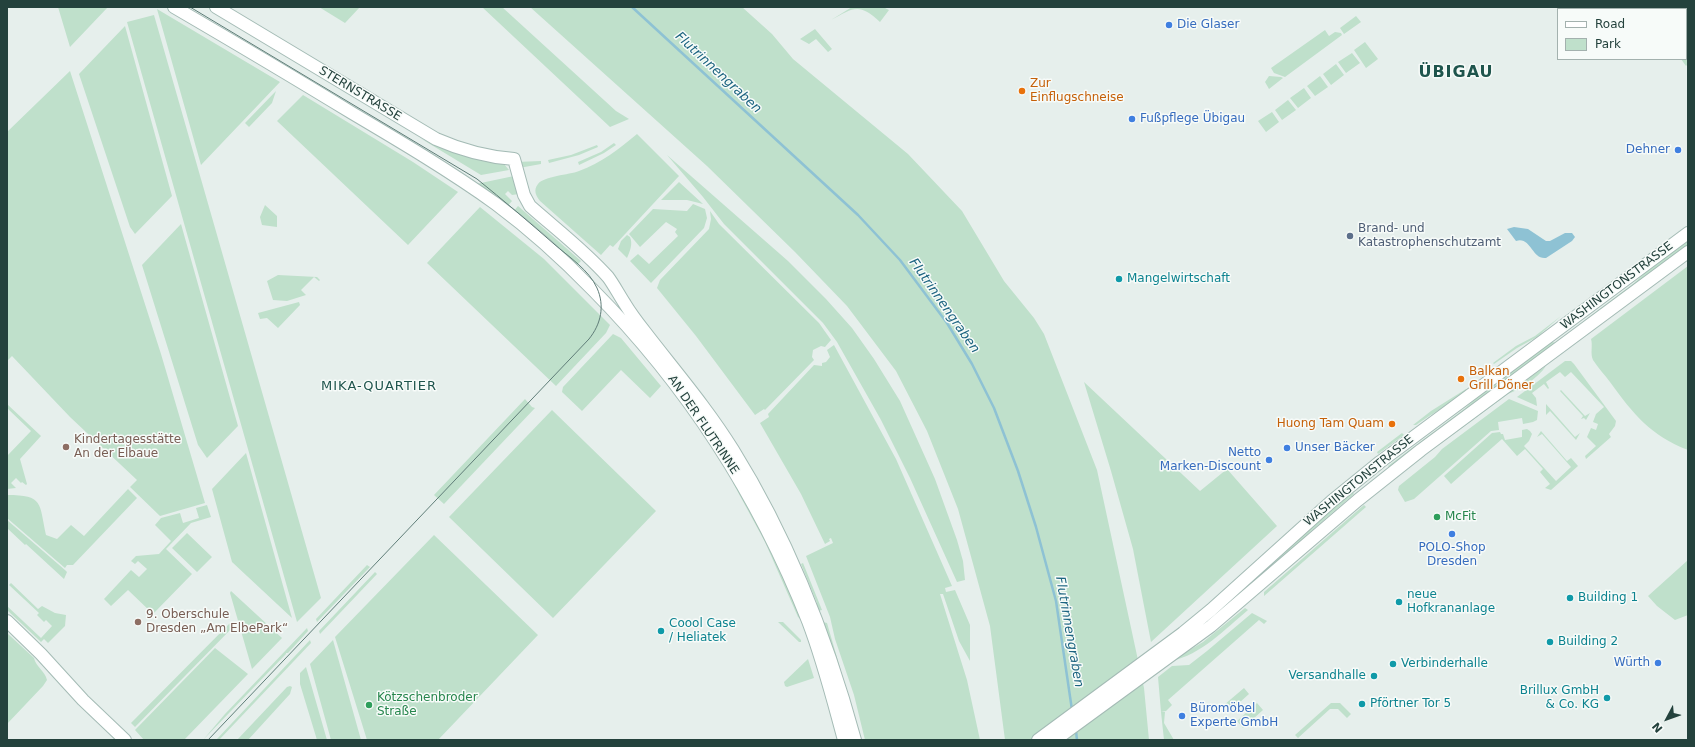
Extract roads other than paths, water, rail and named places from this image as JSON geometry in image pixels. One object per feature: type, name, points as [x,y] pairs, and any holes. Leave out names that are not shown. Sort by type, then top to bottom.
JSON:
[{"type":"street","name":"STERNSTRASSE","points":[[174,7],[298,80],[460,180]]},
{"type":"street","name":"STERNSTRASSE","points":[[216,7],[436,139],[478,154],[514,159]]},
{"type":"street","points":[[298,80],[310,63]]},
{"type":"street","name":"AN DER FLUTRINNE","points":[[514,159],[524,195],[530,206],[588,257],[609,278],[628,309],[701,403],[733,451],[772,518],[796,570],[830,656],[855,740]]},
{"type":"street","name":"AN DER FLUTRINNE","points":[[460,180],[507,213],[575,272],[620,317],[644,344],[695,411],[737,474],[793,585],[816,646],[844,740]]},
{"type":"street","name":"WASHINGTONSTRASSE","points":[[1038,740],[1152,656],[1211,610],[1332,502],[1380,462],[1688,234]]},
{"type":"street","name":"WASHINGTONSTRASSE","points":[[1055,740],[1153,669],[1232,609],[1358,500],[1420,450],[1688,252]]},
{"type":"street","points":[[7,622],[41,654],[83,700],[125,740]]},
{"type":"water","points":[[1514,227],[1528,229],[1546,241],[1550,241],[1565,233],[1572,233],[1575,237],[1572,241],[1546,258],[1541,258],[1525,242],[1521,240],[1516,241],[1507,229]]},
{"type":"waterway","name":"Flutrinnengraben","points":[[632,7],[858,215],[900,260],[947,323],[972,364],[994,408],[1018,471],[1036,527],[1056,601],[1072,710]]},
{"type":"waterway","name":"Flutrinnengraben","points":[[1076,731],[1077,740]]},
{"type":"tram line","points":[[190,7],[477,179],[584,270],[597,288],[601,301],[599,321],[589,339],[208,740]]},
{"type":"place","name":"Die Glaser","points":[[1169,25]]},
{"type":"place","name":"Zur Einflugschneise","points":[[1022,91]]},
{"type":"place","name":"Fußpflege Übigau","points":[[1132,119]]},
{"type":"place","name":"Dehner","points":[[1678,150]]},
{"type":"place","name":"Brand- und Katastrophenschutzamt","points":[[1350,236]]},
{"type":"place","name":"Mangelwirtschaft","points":[[1119,279]]},
{"type":"place","name":"Balkan Grill Döner","points":[[1461,379]]},
{"type":"place","name":"Huong Tam Quam","points":[[1392,424]]},
{"type":"place","name":"Kindertagesstätte An der Elbaue","points":[[66,447]]},
{"type":"place","name":"Unser Bäcker","points":[[1287,448]]},
{"type":"place","name":"Netto Marken-Discount","points":[[1269,460]]},
{"type":"place","name":"McFit","points":[[1437,517]]},
{"type":"place","name":"POLO-Shop Dresden","points":[[1452,534]]},
{"type":"place","name":"Building 1","points":[[1570,598]]},
{"type":"place","name":"neue Hofkrananlage","points":[[1399,602]]},
{"type":"place","name":"9. Oberschule Dresden „Am ElbePark“","points":[[138,622]]},
{"type":"place","name":"Coool Case / Heliatek","points":[[661,631]]},
{"type":"place","name":"Building 2","points":[[1550,642]]},
{"type":"place","name":"Würth","points":[[1658,663]]},
{"type":"place","name":"Verbinderhalle","points":[[1393,664]]},
{"type":"place","name":"Versandhalle","points":[[1374,676]]},
{"type":"place","name":"Brillux GmbH & Co. KG","points":[[1607,698]]},
{"type":"place","name":"Pförtner Tor 5","points":[[1362,704]]},
{"type":"place","name":"Kötzschenbroder Straße","points":[[369,705]]},
{"type":"place","name":"Büromöbel Experte GmbH","points":[[1182,716]]},
{"type":"district","name":"ÜBIGAU","points":[[1456,73]]},
{"type":"district","name":"MIKA-QUARTIER","points":[[379,387]]}]
